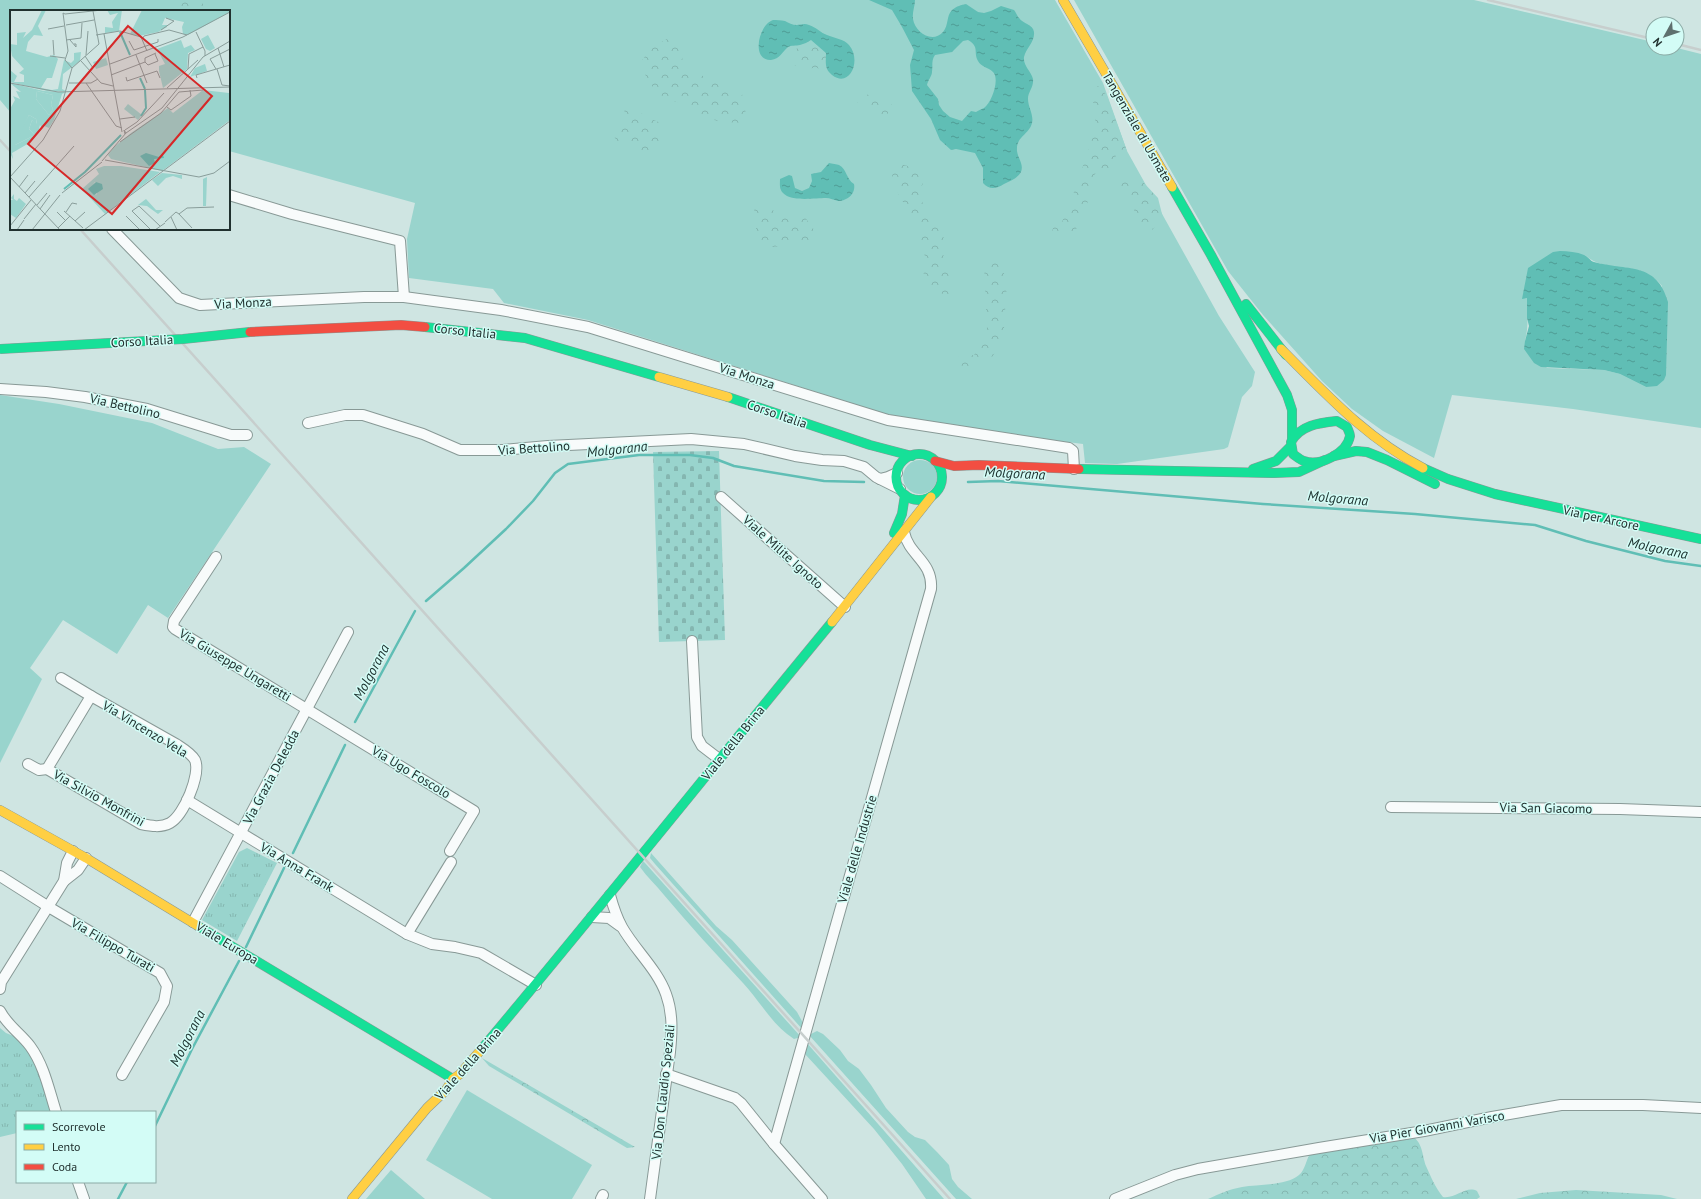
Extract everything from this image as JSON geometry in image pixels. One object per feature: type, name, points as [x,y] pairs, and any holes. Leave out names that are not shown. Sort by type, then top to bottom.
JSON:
[{"type":"main road","name":"Tangenziale di Usmate","points":[[1063,0],[1211,255]]},
{"type":"main road","points":[[1211,255],[1230,283],[1320,399],[1349,429],[1378,446],[1449,480],[1502,497]]},
{"type":"main road","points":[[1211,255],[1287,395],[1293,415],[1293,454],[1300,460],[1312,462],[1356,451],[1367,452],[1442,486],[1484,496],[1502,497]]},
{"type":"main road","name":"Corso Italia","points":[[0,349],[183,339],[274,330],[409,326],[455,329],[525,338],[728,397],[870,445],[912,456]]},
{"type":"main road","points":[[1281,348],[1352,419],[1382,444],[1414,463]]},
{"type":"main road","points":[[1239,473],[1272,463],[1280,458],[1297,434],[1309,427],[1332,422],[1342,422]]},
{"type":"main road","points":[[979,465],[953,477],[931,497],[918,500],[903,492],[897,479],[898,470],[902,462],[912,456],[924,455],[935,461],[954,466],[979,465],[1239,473],[1299,472],[1329,458],[1349,443],[1349,429]]},
{"type":"main road","points":[[870,445],[898,470]]},
{"type":"main road","points":[[935,461],[941,471],[942,476],[940,488]]},
{"type":"main road","name":"Viale della Brina","points":[[901,528],[903,492]]},
{"type":"main road","name":"Viale della Brina","points":[[875,569],[901,528],[931,497]]},
{"type":"main road","name":"Via per Arcore","points":[[1502,497],[1701,539]]},
{"type":"main road","name":"Viale della Brina","points":[[352,1199],[427,1108],[446,1090],[453,1079],[460,1074],[536,985],[896,543]]},
{"type":"main road","name":"Viale Europa","points":[[0,810],[86,858],[453,1079]]},
{"type":"street","points":[[230,195],[292,214],[400,241],[404,296]]},
{"type":"street","name":"Via Monza","points":[[113,230],[179,298],[200,305],[404,296],[501,310],[588,326],[888,420],[1069,448],[1073,451],[1074,469]]},
{"type":"street","name":"Via Bettolino","points":[[0,390],[46,392],[93,398],[147,409],[231,435],[248,435]]},
{"type":"street","name":"Via Bettolino","points":[[308,423],[345,415],[363,415],[423,434],[460,450],[503,450],[548,446],[691,439],[744,444],[795,456],[822,460],[844,461],[864,467],[880,479],[903,492]]},
{"type":"street","points":[[880,479],[888,478],[898,470]]},
{"type":"street","name":"Viale Milite Ignoto","points":[[721,496],[845,607]]},
{"type":"street","points":[[896,543],[901,528]]},
{"type":"street","name":"Viale delle Industrie","points":[[774,1144],[931,589],[932,578],[927,567],[906,540],[901,528]]},
{"type":"street","name":"Viale delle Industrie","points":[[896,543],[904,550],[919,557]]},
{"type":"street","name":"Via Giuseppe Ungaretti","points":[[216,556],[174,621],[173,627],[307,708]]},
{"type":"street","name":"Via Grazia Deledda","points":[[193,922],[348,632]]},
{"type":"street","points":[[692,641],[698,737],[702,746],[719,760]]},
{"type":"street","points":[[62,678],[90,696]]},
{"type":"street","name":"Via Vincenzo Vela","points":[[46,769],[90,696],[189,753],[194,759],[197,768],[196,778],[186,800]]},
{"type":"street","name":"Via Ugo Foscolo","points":[[307,708],[474,811],[450,851]]},
{"type":"street","name":"Via Silvio Monfrini","points":[[28,764],[39,770],[46,769],[141,824],[156,827],[170,823],[178,816],[186,800]]},
{"type":"street","name":"Via Anna Frank","points":[[186,800],[408,934],[432,944],[455,947],[480,954],[536,985]]},
{"type":"street","name":"Via San Giacomo","points":[[1391,807],[1615,809],[1701,812]]},
{"type":"street","points":[[64,881],[67,863],[73,851]]},
{"type":"street","points":[[0,985],[64,881],[78,870],[86,858]]},
{"type":"street","points":[[408,934],[451,862]]},
{"type":"street","name":"Via Filippo Turati","points":[[0,876],[48,907],[160,973],[167,986],[164,1002],[122,1075]]},
{"type":"street","name":"Via Don Claudio Speziali","points":[[610,895],[614,911],[622,927],[658,978],[666,994],[672,1026],[657,1156],[650,1199]]},
{"type":"street","name":"Via Don Claudio Speziali","points":[[592,917],[601,916],[609,918],[622,927]]},
{"type":"street","points":[[3,1016],[26,1040],[36,1056],[56,1111]]},
{"type":"street","points":[[666,1074],[735,1098],[741,1102],[774,1144],[822,1199]]},
{"type":"street","name":"Via Pier Giovanni Varisco","points":[[1116,1199],[1175,1175],[1311,1149],[1424,1131],[1561,1105],[1643,1105],[1701,1108]]},
{"type":"street","points":[[78,1183],[84,1199]]},
{"type":"green space","points":[[0,0],[1055,0],[1103,83],[1127,151],[1219,316],[1255,372],[1252,386],[1242,397],[1228,447],[1224,449],[1117,464],[1085,463],[1083,444],[996,433],[886,414],[588,320],[504,303],[493,289],[409,278],[407,239],[415,203],[230,151],[230,10],[10,10],[10,112],[0,100]]},
{"type":"green space","points":[[174,0],[203,0],[203,10],[175,10],[171,5]]},
{"type":"green space","points":[[1074,0],[1474,0],[1645,40],[1645,56],[1685,56],[1685,50],[1701,54],[1701,428],[1573,409],[1452,395],[1434,458],[1383,431],[1352,409],[1322,381],[1263,315],[1228,271]],"holes":[[[1585,255],[1593,261],[1644,272],[1654,277],[1662,286],[1646,387],[1620,374],[1604,370],[1547,368],[1525,341],[1527,325],[1527,298]]]},
{"type":"green space","points":[[667,39],[681,51],[685,74],[696,71],[707,79],[724,84],[742,94],[747,119],[744,123],[721,122],[697,115],[682,103],[666,100],[649,83],[640,63],[652,47]]},
{"type":"green space","points":[[811,40],[827,53],[826,63],[819,69],[816,67],[809,69],[803,63],[795,66],[791,55],[800,45]]},
{"type":"green space","points":[[1099,85],[1107,96],[1127,151],[1116,148],[1115,171],[1100,168],[1092,178],[1087,191],[1089,199],[1074,234],[1062,231],[1057,241],[1050,239],[1055,221],[1062,222],[1076,187],[1096,127],[1092,91]]},
{"type":"green space","points":[[876,94],[892,104],[886,118],[872,115],[866,108],[857,102],[864,95]]},
{"type":"green space","points":[[623,104],[660,123],[662,144],[654,155],[617,141],[611,132],[627,124]]},
{"type":"green space","points":[[899,163],[913,168],[925,179],[919,192],[925,210],[935,218],[946,243],[943,258],[951,279],[949,298],[933,288],[923,275],[929,262],[912,236],[921,230],[899,196],[892,175]]},
{"type":"green space","points":[[1126,175],[1144,183],[1158,198],[1163,218],[1152,230],[1133,220],[1135,203],[1121,193],[1121,184]]},
{"type":"green space","points":[[768,206],[781,217],[804,216],[820,238],[791,245],[772,247],[757,237],[754,208]]},
{"type":"green space","points":[[995,259],[1001,266],[1007,281],[1004,328],[1001,343],[992,357],[967,367],[955,364],[958,357],[974,355],[982,344],[987,328],[984,265]]},
{"type":"green space","points":[[0,395],[59,404],[152,423],[218,449],[244,447],[271,464],[168,618],[148,605],[117,654],[63,620],[30,668],[42,679],[0,763]]},
{"type":"green space","points":[[719,451],[725,640],[659,642],[653,452]]},
{"type":"green space","points":[[917,460],[923,460],[927,461],[934,467],[937,477],[936,484],[930,491],[923,494],[917,494],[913,493],[906,487],[903,480],[903,474],[904,470],[910,463]]},
{"type":"green space","points":[[247,848],[277,863],[237,941],[202,920],[239,852]]},
{"type":"green space","points":[[651,853],[716,926],[732,940],[797,1012],[803,1023],[803,1030],[655,864],[650,858]]},
{"type":"green space","points":[[643,861],[801,1037],[794,1039],[779,1027],[749,990],[640,867]]},
{"type":"green space","points":[[0,1028],[6,1033],[26,1041],[56,1111],[16,1111],[16,1133],[0,1137]]},
{"type":"green space","points":[[817,1031],[823,1034],[840,1050],[848,1061],[859,1069],[886,1108],[908,1132],[915,1137],[925,1140],[949,1165],[952,1179],[958,1187],[972,1199],[956,1199],[809,1035]]},
{"type":"green space","points":[[806,1042],[944,1199],[926,1199],[902,1164],[874,1129],[805,1054],[804,1050]]},
{"type":"green space","points":[[482,1058],[635,1147],[627,1148],[489,1066]]},
{"type":"green space","points":[[467,1090],[592,1165],[572,1199],[492,1199],[426,1160]]},
{"type":"green space","points":[[1412,1136],[1418,1142],[1435,1186],[1443,1197],[1473,1190],[1477,1191],[1480,1197],[1477,1199],[1208,1199],[1238,1188],[1280,1183],[1294,1179],[1303,1170],[1310,1154]]},
{"type":"green space","points":[[391,1170],[425,1199],[366,1199]]},
{"type":"green space","points":[[1576,1190],[1661,1195],[1677,1199],[1516,1199],[1540,1193]]},
{"type":"water","points":[[869,0],[915,0],[913,17],[914,24],[920,32],[929,37],[934,37],[943,32],[950,12],[959,6],[966,4],[978,12],[984,13],[1001,6],[1014,10],[1021,20],[1032,27],[1034,36],[1025,54],[1024,60],[1033,79],[1033,85],[1028,99],[1032,114],[1032,123],[1018,142],[1017,151],[1022,169],[1016,178],[998,187],[988,187],[983,183],[983,168],[975,153],[956,149],[951,150],[940,140],[931,119],[912,91],[910,65],[914,50],[892,10]],"holes":[[[968,40],[975,47],[979,63],[991,70],[995,75],[996,80],[992,96],[987,105],[976,112],[971,111],[962,121],[950,117],[943,111],[939,105],[938,99],[927,85],[932,74],[935,55],[952,52],[963,41]]]},
{"type":"water","points":[[773,20],[785,21],[795,25],[807,24],[825,34],[844,41],[853,51],[854,58],[854,65],[849,76],[838,78],[829,73],[826,62],[826,53],[811,40],[801,45],[788,47],[779,57],[771,60],[765,59],[761,55],[759,42],[764,28]]},
{"type":"water","points":[[829,163],[842,167],[851,182],[854,184],[854,190],[845,200],[838,201],[828,198],[797,199],[787,196],[781,190],[780,179],[789,175],[792,176],[795,188],[802,191],[809,188],[812,181],[811,174],[821,172]]},
{"type":"water","points":[[1560,251],[1581,254],[1591,261],[1606,265],[1639,270],[1656,280],[1663,289],[1668,302],[1666,375],[1664,380],[1657,386],[1646,387],[1620,374],[1604,370],[1541,367],[1534,363],[1524,349],[1529,326],[1527,318],[1527,298],[1522,299],[1528,268],[1553,252]]},
{"type":"waterway","name":"Molgorana","points":[[426,601],[506,529],[533,501],[555,473],[568,464],[639,455],[690,455],[713,458],[734,466],[824,481],[864,482]]},
{"type":"waterway","name":"Molgorana","points":[[968,482],[998,481],[1263,504],[1415,514],[1535,525],[1586,541],[1665,561],[1701,566]]},
{"type":"waterway","name":"Molgorana","points":[[355,722],[415,611]]},
{"type":"waterway","name":"Molgorana","points":[[293,853],[345,745]]},
{"type":"waterway","name":"Molgorana","points":[[246,947],[284,868]]},
{"type":"waterway","name":"Molgorana","points":[[156,1124],[192,1049],[239,961]]},
{"type":"waterway","name":"Molgorana","points":[[118,1199],[126,1183]]},
{"type":"railway","points":[[1488,0],[1645,37]]},
{"type":"railway","points":[[1685,46],[1701,50]]},
{"type":"railway","points":[[0,140],[10,151]]},
{"type":"railway","points":[[81,230],[950,1199]]},
{"type":"traffic: fast","points":[[1172,187],[1211,255],[1287,395],[1292,410],[1292,439]]},
{"type":"traffic: fast","points":[[1246,304],[1286,355]]},
{"type":"traffic: fast","points":[[425,327],[525,338],[659,377]]},
{"type":"traffic: fast","points":[[0,349],[183,339],[250,332]]},
{"type":"traffic: fast","points":[[728,397],[870,445],[912,456]]},
{"type":"traffic: fast","points":[[1337,421],[1347,427],[1350,436],[1344,448],[1338,453],[1318,462],[1303,460],[1293,454],[1291,442],[1299,432],[1305,428],[1317,424],[1337,421]]},
{"type":"traffic: fast","points":[[1253,469],[1276,461],[1291,446]]},
{"type":"traffic: fast","points":[[1334,456],[1356,451],[1367,452],[1387,460],[1435,484]]},
{"type":"traffic: fast","points":[[919,454],[932,458],[938,464],[942,477],[938,490],[932,496],[919,500],[906,496],[900,490],[896,477],[900,464],[906,458],[919,454]]},
{"type":"traffic: fast","points":[[1079,469],[1274,473],[1299,472],[1325,460]]},
{"type":"traffic: fast","points":[[1423,468],[1448,479],[1495,494],[1701,539]]},
{"type":"traffic: fast","points":[[894,533],[902,514],[905,495]]},
{"type":"traffic: fast","points":[[480,1051],[832,622]]},
{"type":"traffic: fast","points":[[198,926],[453,1079]]},
{"type":"traffic: slow","points":[[1063,0],[1172,187]]},
{"type":"traffic: slow","points":[[1281,349],[1331,399],[1365,429],[1402,456],[1423,468]]},
{"type":"traffic: slow","points":[[659,377],[728,397]]},
{"type":"traffic: slow","points":[[832,622],[931,497]]},
{"type":"traffic: slow","points":[[0,810],[86,858],[198,926]]},
{"type":"traffic: slow","points":[[352,1199],[427,1108],[446,1090],[453,1079],[460,1074],[480,1051]]},
{"type":"traffic: jam","points":[[250,332],[401,325],[425,327]]},
{"type":"traffic: jam","points":[[935,461],[954,466],[979,465],[1079,469]]}]
